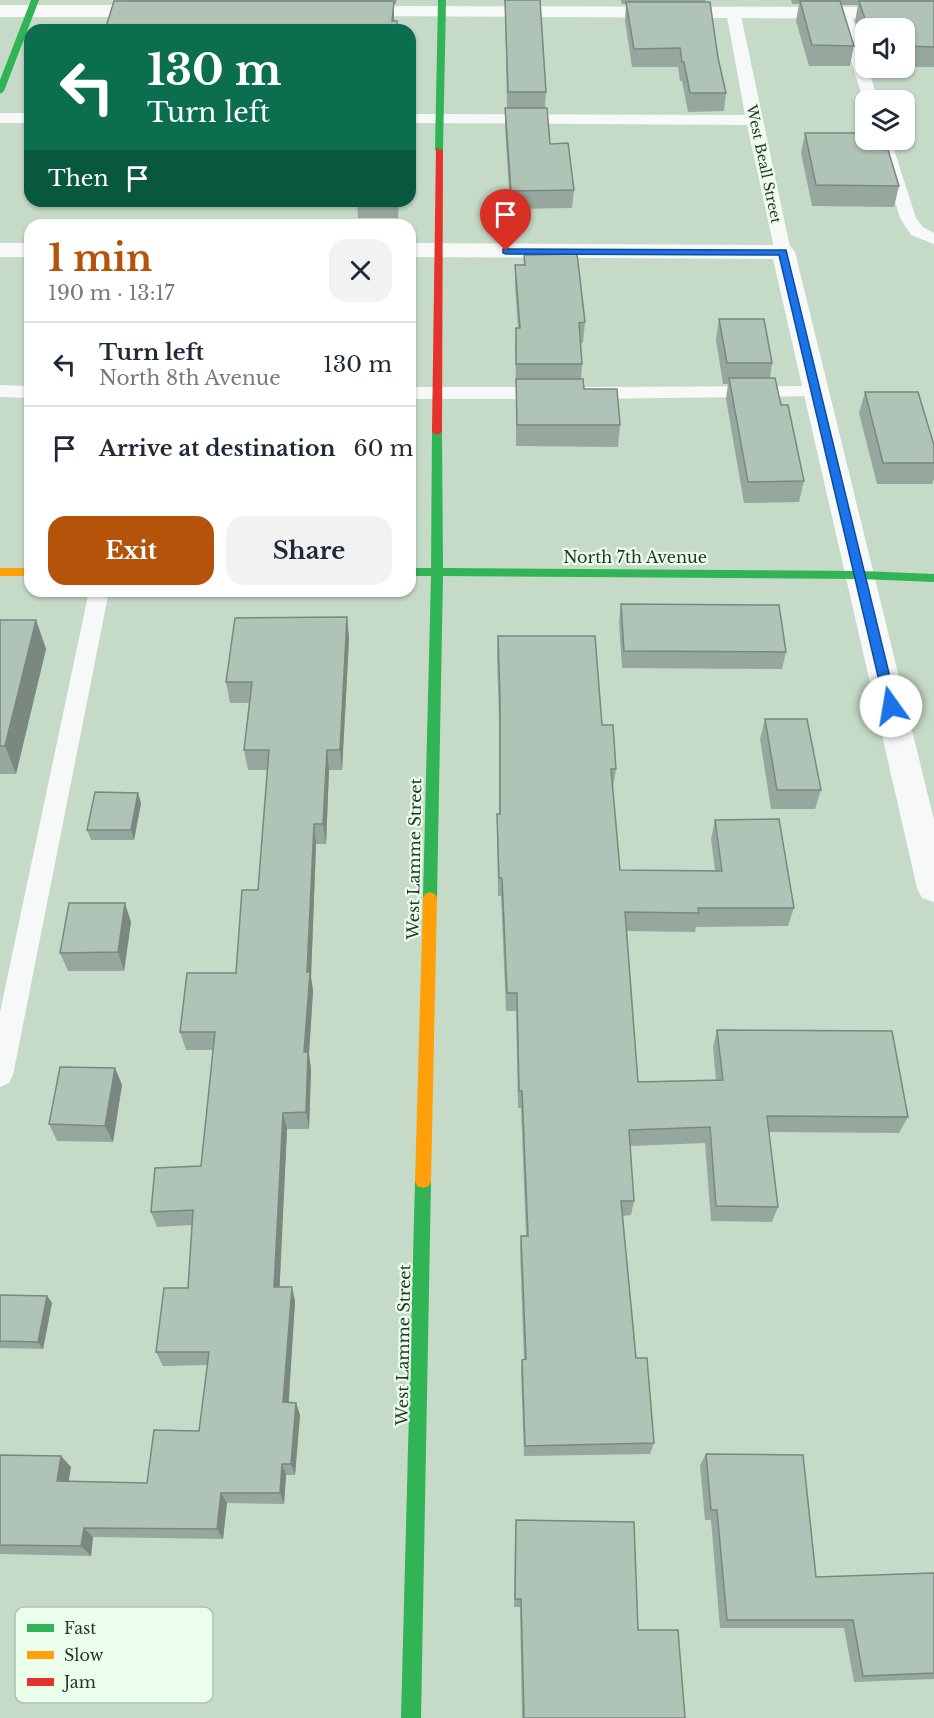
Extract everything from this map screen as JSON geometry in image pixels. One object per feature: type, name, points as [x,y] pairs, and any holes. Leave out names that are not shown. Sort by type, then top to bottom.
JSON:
[{"type":"street","points":[[0,11],[32,5],[169,11]]},
{"type":"street","points":[[25,24],[32,5]]},
{"type":"street","points":[[335,12],[442,6],[732,6],[843,13],[934,13]]},
{"type":"street","name":"West Lamme Street","points":[[411,1718],[437,572],[437,250],[442,6]]},
{"type":"street","points":[[0,91],[24,26]]},
{"type":"street","points":[[0,250],[24,250]]},
{"type":"street","points":[[416,250],[783,252]]},
{"type":"street","name":"West Beall Street","points":[[783,252],[934,888]]},
{"type":"street","points":[[0,572],[24,572]]},
{"type":"street","name":"North 7th Avenue","points":[[416,572],[861,575],[934,578]]},
{"type":"street","name":"North 7th Avenue","points":[[861,575],[934,572]]},
{"type":"lane","name":"West Beall Street","points":[[732,6],[783,252]]},
{"type":"lane","points":[[843,13],[868,90]]},
{"type":"lane","points":[[0,118],[24,118]]},
{"type":"lane","points":[[416,119],[754,120]]},
{"type":"lane","points":[[886,150],[908,218],[917,231],[934,240]]},
{"type":"lane","points":[[0,392],[24,392]]},
{"type":"lane","points":[[416,393],[816,392]]},
{"type":"lane","points":[[0,1075],[98,597]]},
{"type":"building","points":[[505,0],[540,0],[546,92],[508,92]]},
{"type":"building","points":[[114,1],[394,1],[392,21],[397,21],[397,24],[107,24]]},
{"type":"building","points":[[800,1],[840,1],[854,46],[812,45]]},
{"type":"building","points":[[859,1],[934,1],[934,47],[915,46],[915,18],[865,18]]},
{"type":"building","points":[[626,2],[710,2],[718,58],[726,93],[690,93],[680,48],[634,49]]},
{"type":"building","points":[[505,108],[547,108],[550,144],[568,143],[574,190],[511,191]]},
{"type":"building","points":[[805,133],[855,133],[855,150],[888,150],[899,186],[816,185]]},
{"type":"building","points":[[577,254],[585,322],[579,323],[582,364],[516,364],[516,328],[520,328],[515,265],[525,265],[524,255]]},
{"type":"building","points":[[719,319],[764,319],[772,363],[727,363]]},
{"type":"building","points":[[729,378],[775,378],[781,405],[788,405],[804,481],[748,482]]},
{"type":"building","points":[[516,379],[583,379],[584,389],[617,389],[620,425],[517,425]]},
{"type":"building","points":[[865,392],[918,392],[934,445],[934,463],[883,463]]},
{"type":"building","points":[[621,604],[779,605],[786,652],[624,651]]},
{"type":"building","points":[[347,617],[340,750],[327,750],[323,824],[314,824],[307,972],[310,972],[304,1052],[308,1052],[306,1112],[283,1113],[274,1287],[292,1287],[283,1402],[296,1403],[291,1464],[282,1464],[280,1493],[221,1493],[217,1529],[84,1528],[81,1546],[0,1545],[0,1455],[61,1456],[57,1481],[147,1483],[154,1430],[199,1431],[209,1352],[156,1352],[164,1288],[188,1288],[193,1210],[151,1212],[155,1168],[201,1166],[215,1032],[180,1032],[187,973],[236,973],[242,890],[258,890],[269,750],[244,750],[252,682],[226,682],[235,618]]},
{"type":"building","points":[[0,620],[36,620],[5,746],[0,746]]},
{"type":"building","points":[[498,636],[595,636],[602,725],[613,725],[616,769],[611,769],[620,870],[722,871],[715,820],[779,819],[794,908],[698,908],[699,913],[625,912],[638,1082],[723,1080],[717,1030],[892,1031],[908,1117],[767,1116],[778,1207],[716,1206],[710,1127],[629,1130],[634,1201],[621,1201],[636,1358],[647,1358],[654,1443],[525,1446],[522,1360],[526,1359],[521,1236],[528,1236],[522,1091],[519,1091],[517,993],[507,993],[502,878],[499,878]]},
{"type":"building","points":[[765,719],[807,719],[821,790],[777,790]]},
{"type":"building","points":[[95,792],[138,793],[131,830],[87,830]]},
{"type":"building","points":[[69,903],[125,903],[118,952],[60,953]]},
{"type":"building","points":[[60,1067],[115,1068],[105,1126],[49,1124]]},
{"type":"building","points":[[0,1295],[47,1296],[38,1342],[0,1341]]},
{"type":"building","points":[[706,1454],[803,1455],[816,1577],[934,1573],[934,1673],[863,1676],[853,1620],[727,1620],[717,1510],[711,1510]]},
{"type":"building","points":[[516,1520],[634,1522],[638,1630],[678,1630],[685,1718],[524,1718],[521,1599],[515,1599]]},
{"type":"traffic: fast","points":[[26,24],[35,0]]},
{"type":"traffic: fast","points":[[439,150],[442,0]]},
{"type":"traffic: fast","points":[[0,91],[24,29]]},
{"type":"traffic: fast","points":[[430,898],[437,572],[437,432]]},
{"type":"traffic: fast","points":[[416,572],[861,575],[934,578]]},
{"type":"traffic: fast","points":[[411,1718],[423,1181]]},
{"type":"traffic: slow","points":[[0,572],[24,572]]},
{"type":"traffic: slow","points":[[423,1181],[430,898]]},
{"type":"traffic: jam","points":[[437,432],[439,150]]},
{"type":"route","points":[[506,251],[783,252],[891,706]]}]
